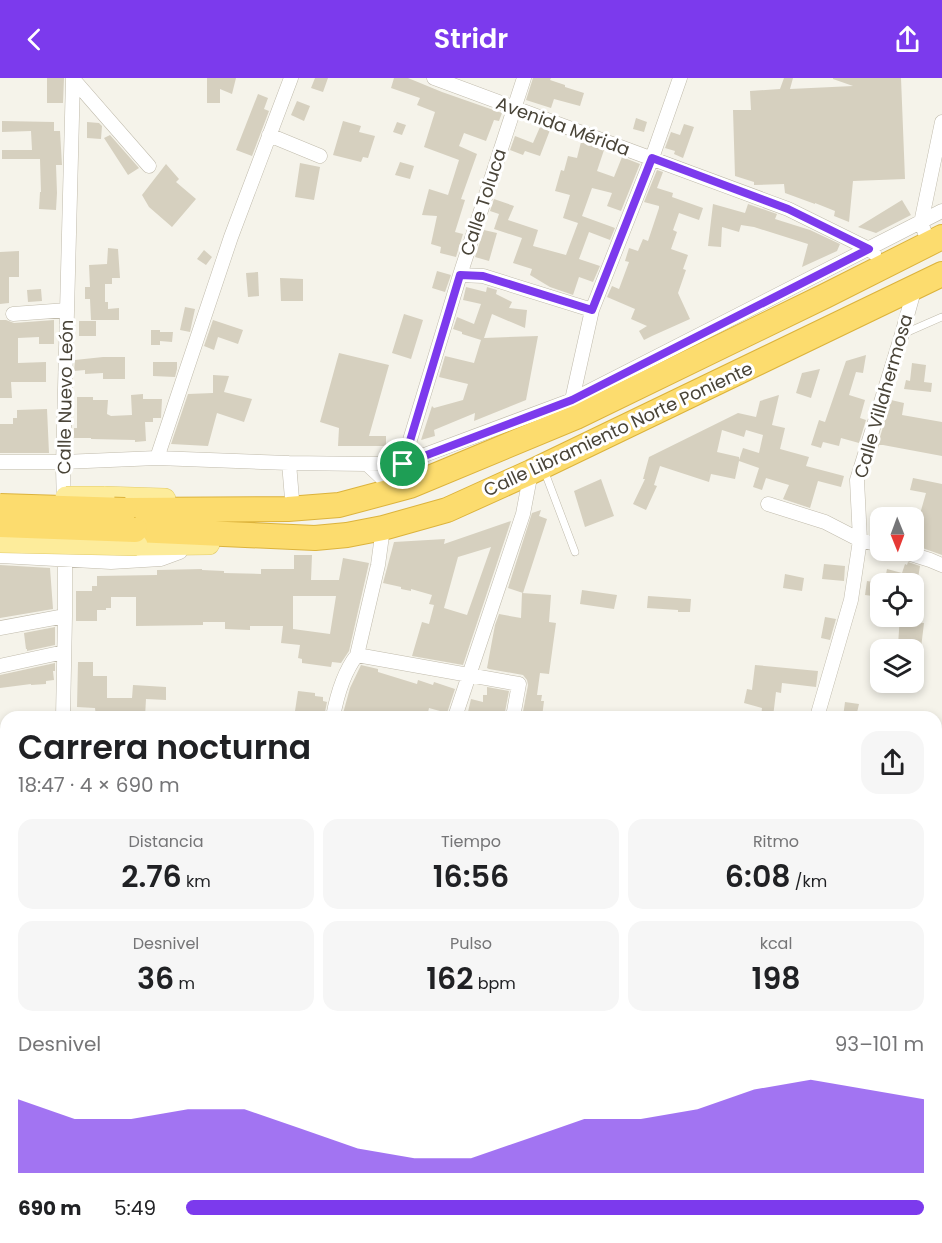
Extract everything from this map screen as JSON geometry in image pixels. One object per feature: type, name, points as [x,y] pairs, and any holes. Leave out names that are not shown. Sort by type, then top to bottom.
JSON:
[{"type":"highway","name":"Calle Libramiento Norte Poniente","points":[[0,506],[132,528],[339,505],[410,486],[574,408],[878,257],[930,234]]},
{"type":"highway","name":"Calle Libramiento Norte Poniente","points":[[0,525],[132,528],[315,538],[383,528],[447,510],[942,274]]},
{"type":"main road","name":"Calle Libramiento Norte Poniente","points":[[0,495],[254,502],[292,499],[339,505]]},
{"type":"main road","name":"Calle Libramiento Norte Poniente","points":[[0,542],[132,528],[183,544],[258,544],[281,537]]},
{"type":"street","points":[[157,458],[231,237],[291,78]]},
{"type":"street","name":"Avenida Mérida","points":[[434,78],[788,209],[878,257]]},
{"type":"street","name":"Calle Toluca","points":[[403,464],[460,275],[524,78]]},
{"type":"street","points":[[0,462],[157,458],[403,464],[574,408],[592,310],[652,158],[680,78]]},
{"type":"street","points":[[73,79],[148,166]]},
{"type":"street","name":"Calle Nuevo León","points":[[63,711],[66,560],[63,462],[73,79]]},
{"type":"street","points":[[930,234],[942,122]]},
{"type":"street","points":[[269,135],[320,156]]},
{"type":"street","points":[[930,234],[942,211]]},
{"type":"street","points":[[460,275],[483,276],[592,310]]},
{"type":"street","name":"Calle Villahermosa","points":[[819,711],[850,600],[860,540],[857,480],[915,287]]},
{"type":"street","points":[[13,314],[67,310]]},
{"type":"street","points":[[289,463],[292,499]]},
{"type":"street","points":[[367,464],[395,490]]},
{"type":"street","points":[[457,711],[537,469]]},
{"type":"street","points":[[768,504],[825,522],[860,540],[870,542]]},
{"type":"street","points":[[334,711],[349,666],[357,655],[378,566],[383,528]]},
{"type":"street","points":[[0,556],[111,562],[161,559],[180,552],[183,544]]},
{"type":"street","points":[[924,558],[942,565]]},
{"type":"street","points":[[0,628],[65,616]]},
{"type":"street","points":[[0,666],[64,652]]},
{"type":"street","points":[[357,655],[519,684],[514,711]]},
{"type":"lane","points":[[902,334],[942,317]]},
{"type":"lane","points":[[537,469],[575,552]]},
{"type":"building","points":[[47,78],[64,78],[63,103],[47,103]]},
{"type":"building","points":[[207,78],[236,78],[232,94],[220,89],[220,103],[207,103]]},
{"type":"building","points":[[315,78],[328,78],[323,92],[311,88]]},
{"type":"building","points":[[394,78],[408,78],[502,113],[499,121],[494,120],[486,141],[464,133],[459,146],[477,154],[461,199],[465,200],[455,232],[463,234],[456,257],[440,253],[441,247],[431,244],[437,216],[422,215],[429,189],[448,195],[459,160],[424,147],[435,112],[417,105],[420,98],[391,88]]},
{"type":"building","points":[[533,78],[551,78],[550,80],[565,85],[565,87],[584,93],[580,106],[554,99],[551,108],[526,100]]},
{"type":"building","points":[[784,78],[793,78],[790,89],[853,86],[833,78],[901,78],[905,179],[853,181],[849,222],[834,216],[835,211],[785,193],[784,184],[754,185],[754,182],[735,176],[733,110],[751,110],[750,91],[780,89]]},
{"type":"building","points":[[258,94],[268,98],[264,109],[269,111],[252,156],[236,150]]},
{"type":"building","points":[[297,101],[310,106],[304,121],[291,115]]},
{"type":"building","points":[[636,118],[647,122],[644,132],[633,129]]},
{"type":"building","points":[[2,121],[54,122],[54,131],[60,131],[62,165],[56,165],[56,210],[39,209],[40,159],[2,159],[2,150],[32,150],[31,131],[2,132]]},
{"type":"building","points":[[343,121],[361,126],[359,132],[375,136],[368,158],[363,157],[361,162],[333,155]]},
{"type":"building","points":[[87,122],[99,123],[102,126],[101,139],[87,138]]},
{"type":"building","points":[[397,122],[406,125],[402,135],[393,132]]},
{"type":"building","points":[[684,124],[694,127],[683,158],[674,154],[675,151],[665,148],[671,132],[680,135]]},
{"type":"building","points":[[540,127],[550,130],[540,156],[525,151],[523,155],[510,150],[515,136],[533,143]]},
{"type":"building","points":[[110,135],[139,168],[128,175],[104,138]]},
{"type":"building","points":[[581,142],[604,150],[597,171],[614,177],[622,157],[640,164],[621,211],[607,206],[612,193],[592,188],[582,216],[615,228],[610,240],[589,232],[579,259],[600,266],[593,282],[579,277],[573,295],[550,287],[530,275],[532,269],[513,263],[522,238],[494,229],[499,214],[490,211],[494,199],[514,206],[508,220],[538,230],[533,246],[566,255],[578,223],[563,218],[570,195],[555,191],[568,156],[577,158]]},
{"type":"building","points":[[400,162],[414,166],[410,179],[395,175]]},
{"type":"building","points":[[300,163],[320,167],[314,200],[295,197]]},
{"type":"building","points":[[166,164],[179,179],[176,182],[196,199],[172,227],[149,207],[142,195]]},
{"type":"building","points":[[657,170],[663,172],[657,188],[673,193],[672,197],[703,208],[699,220],[679,213],[673,230],[677,232],[671,249],[688,255],[683,269],[686,270],[678,293],[690,319],[644,340],[639,331],[647,326],[631,319],[635,309],[607,297],[612,286],[619,289],[629,262],[625,261],[629,248],[638,251],[643,239],[648,241],[659,206],[644,202]]},
{"type":"building","points":[[902,200],[911,215],[876,233],[858,227]]},
{"type":"building","points":[[713,204],[745,213],[748,204],[777,214],[775,219],[810,230],[840,244],[837,251],[802,267],[808,244],[754,227],[741,225],[739,232],[722,227],[721,247],[708,246]]},
{"type":"building","points":[[484,230],[497,233],[489,261],[475,257]]},
{"type":"building","points":[[108,248],[118,249],[120,278],[112,278],[112,284],[105,284],[105,302],[108,302],[108,309],[119,308],[119,320],[91,320],[90,299],[85,299],[85,287],[90,287],[89,265],[107,264]]},
{"type":"building","points":[[204,250],[212,257],[206,265],[197,259]]},
{"type":"building","points":[[19,251],[19,277],[9,277],[9,303],[0,304],[0,252]]},
{"type":"building","points":[[437,271],[451,275],[445,292],[432,288]]},
{"type":"building","points":[[258,272],[259,296],[248,297],[246,273]]},
{"type":"building","points":[[280,278],[303,279],[303,301],[281,301]]},
{"type":"building","points":[[466,287],[486,292],[487,287],[497,290],[496,294],[512,302],[509,308],[527,310],[525,328],[492,314],[484,338],[538,336],[526,400],[474,421],[475,413],[434,430],[435,436],[421,440],[432,406],[434,408],[463,400],[468,384],[439,377],[445,356],[474,363],[481,340],[453,329],[457,317],[474,324],[481,304],[463,300]]},
{"type":"building","points":[[41,289],[42,301],[28,302],[27,290]]},
{"type":"building","points":[[185,307],[195,309],[190,332],[180,330]]},
{"type":"building","points":[[404,314],[423,320],[411,359],[392,353]]},
{"type":"building","points":[[0,320],[14,323],[54,320],[54,344],[39,344],[39,337],[18,338],[18,363],[46,362],[46,382],[11,382],[12,398],[0,398]]},
{"type":"building","points":[[213,320],[243,330],[238,344],[218,337],[214,350],[204,346]]},
{"type":"building","points":[[79,321],[96,321],[96,336],[79,336]]},
{"type":"building","points":[[151,330],[173,332],[172,342],[160,341],[160,345],[151,345]]},
{"type":"building","points":[[339,353],[389,365],[369,436],[386,436],[386,446],[338,446],[339,428],[320,422]]},
{"type":"building","points":[[866,355],[863,373],[856,372],[849,395],[865,400],[860,418],[866,420],[859,443],[841,438],[839,446],[823,442],[821,448],[811,445],[819,420],[825,422],[846,361]]},
{"type":"building","points":[[125,357],[125,379],[103,379],[103,373],[85,374],[85,370],[74,371],[75,360]]},
{"type":"building","points":[[153,362],[177,362],[175,377],[153,376]]},
{"type":"building","points":[[912,363],[926,365],[924,382],[932,383],[931,392],[904,389],[906,380],[910,381]]},
{"type":"building","points":[[820,369],[811,398],[796,393],[802,373]]},
{"type":"building","points":[[213,375],[229,376],[224,392],[252,399],[244,422],[217,413],[208,446],[171,444],[188,394],[213,393]]},
{"type":"building","points":[[143,394],[143,399],[162,399],[161,418],[153,418],[153,422],[145,422],[146,441],[74,438],[74,428],[77,428],[77,397],[108,400],[107,414],[111,416],[132,415],[131,395]]},
{"type":"building","points":[[779,395],[772,425],[785,428],[780,449],[809,457],[806,466],[844,476],[841,487],[818,481],[810,508],[783,499],[789,485],[766,478],[762,490],[753,487],[759,468],[739,461],[735,479],[711,474],[709,482],[660,466],[654,485],[657,486],[646,510],[633,504],[645,479],[643,479],[649,457],[738,413],[756,417],[760,401]],"holes":[[[722,430],[744,437],[746,430],[763,435],[759,453],[743,448],[739,460],[739,457],[717,452]]]},
{"type":"building","points":[[891,400],[904,403],[902,415],[942,422],[942,456],[883,445],[877,447]]},
{"type":"building","points":[[47,409],[49,453],[0,453],[0,424],[13,424],[13,418],[17,418],[17,410]]},
{"type":"building","points":[[913,478],[942,484],[942,555],[924,549],[924,507],[922,507],[926,493],[910,490]]},
{"type":"building","points":[[601,479],[614,516],[585,527],[574,491]]},
{"type":"building","points":[[541,510],[539,516],[547,519],[523,593],[508,588],[532,513]]},
{"type":"building","points":[[511,521],[463,665],[412,656],[422,622],[429,624],[434,605],[429,604],[432,595],[383,583],[394,542],[445,539],[444,544]],"holes":[[[491,547],[467,615],[444,608],[458,557]]]},
{"type":"building","points":[[294,555],[312,555],[311,580],[339,580],[343,558],[369,563],[349,651],[341,663],[332,662],[331,667],[302,663],[302,659],[298,658],[300,645],[281,643],[283,626],[250,626],[250,630],[225,629],[225,622],[203,622],[203,625],[136,626],[136,597],[111,597],[111,608],[97,610],[97,621],[76,621],[76,591],[92,591],[92,586],[97,586],[97,576],[157,575],[157,570],[202,569],[224,571],[224,573],[261,574],[261,569],[294,569]],"holes":[[[293,596],[336,596],[330,634],[293,629]]]},
{"type":"building","points":[[908,562],[920,566],[919,573],[902,573],[905,564],[907,565]]},
{"type":"building","points":[[824,564],[845,566],[844,581],[822,579]]},
{"type":"building","points":[[0,565],[50,568],[53,609],[0,618]]},
{"type":"building","points":[[887,569],[902,573],[886,573]]},
{"type":"building","points":[[785,574],[804,578],[802,591],[783,588]]},
{"type":"building","points":[[867,581],[870,581],[870,596],[865,595]]},
{"type":"building","points":[[582,590],[617,595],[614,609],[580,604]]},
{"type":"building","points":[[522,593],[551,595],[549,622],[556,623],[549,674],[540,673],[537,695],[542,695],[543,711],[523,711],[528,685],[523,675],[487,668],[499,614],[521,618]]},
{"type":"building","points":[[648,596],[691,599],[690,612],[647,608]]},
{"type":"building","points":[[825,617],[836,619],[830,640],[821,638]]},
{"type":"building","points":[[55,627],[55,645],[27,651],[24,633]]},
{"type":"building","points":[[899,627],[924,627],[922,639],[898,639]]},
{"type":"building","points":[[78,662],[93,662],[93,676],[107,676],[107,698],[132,698],[133,685],[166,687],[166,700],[146,699],[145,711],[95,711],[95,708],[77,707]]},
{"type":"building","points":[[55,663],[54,680],[46,681],[46,684],[0,688],[0,675]]},
{"type":"building","points":[[361,665],[417,684],[418,680],[433,685],[434,682],[455,689],[448,711],[429,708],[428,711],[344,711],[350,688]]},
{"type":"building","points":[[755,665],[818,671],[816,687],[782,683],[781,693],[776,692],[774,711],[762,711],[762,708],[744,703],[747,689],[752,690]]},
{"type":"building","points":[[487,687],[509,691],[505,711],[468,711],[471,699],[483,702],[483,695],[487,695]]},
{"type":"building","points":[[298,691],[315,693],[315,696],[323,697],[323,701],[327,702],[325,711],[295,711]]},
{"type":"building","points":[[845,702],[859,704],[857,711],[844,711]]},
{"type":"route","points":[[652,158],[788,209],[869,249],[572,400],[403,464],[460,275],[483,276],[592,310],[652,158]]}]
